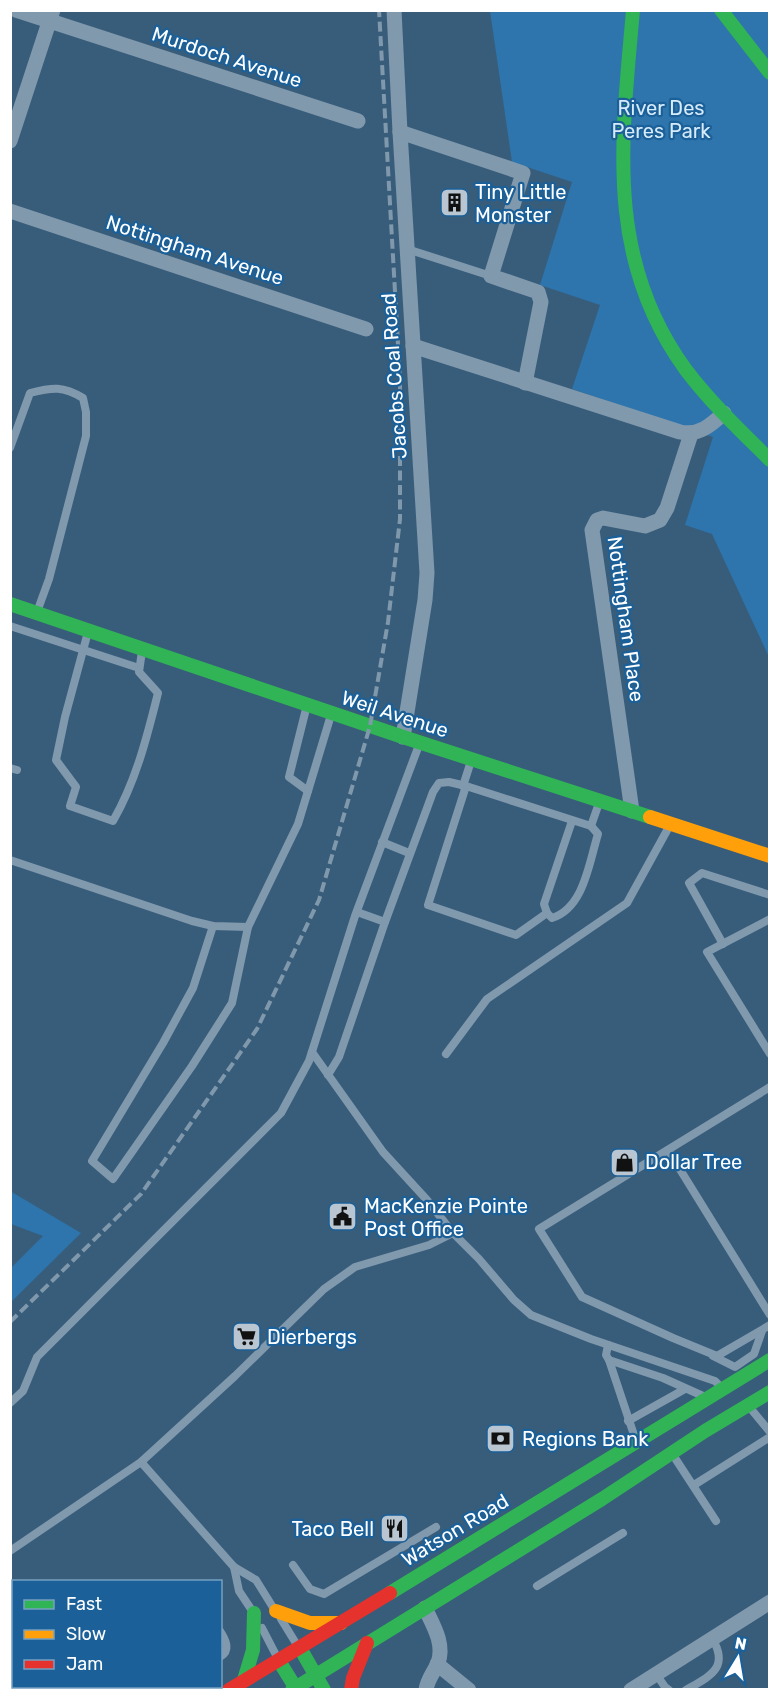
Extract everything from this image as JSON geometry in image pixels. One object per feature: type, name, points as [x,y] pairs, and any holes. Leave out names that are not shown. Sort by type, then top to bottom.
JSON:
[{"type":"main road","points":[[633,10],[621,144],[622,195],[626,227],[643,288],[663,334],[690,374],[770,460]]},
{"type":"main road","points":[[721,10],[770,73]]},
{"type":"main road","name":"Weil Avenue","points":[[10,604],[403,737],[770,856]]},
{"type":"main road","name":"Watson Road","points":[[228,1689],[279,1661],[770,1360]]},
{"type":"main road","points":[[279,1661],[295,1689],[770,1392]]},
{"type":"main road","points":[[276,1611],[310,1623],[341,1623]]},
{"type":"main road","points":[[244,1680],[253,1650],[254,1613]]},
{"type":"main road","points":[[351,1689],[353,1678],[367,1644]]},
{"type":"main road","points":[[300,1648],[324,1689]]},
{"type":"street","name":"Murdoch Avenue","points":[[16,10],[51,16],[358,121]]},
{"type":"street","name":"Jacobs Coal Road","points":[[394,10],[427,573],[425,600],[403,737]]},
{"type":"street","points":[[10,141],[51,16]]},
{"type":"street","points":[[400,132],[523,173],[490,276],[538,292],[540,297],[541,302],[525,383]]},
{"type":"street","name":"Nottingham Avenue","points":[[10,211],[366,329]]},
{"type":"street","points":[[413,346],[671,430],[696,433],[712,424],[724,413]]},
{"type":"street","name":"Nottingham Place","points":[[632,811],[592,530],[597,520],[603,518],[645,526],[660,520],[667,508],[691,434]]},
{"type":"street","points":[[631,1689],[770,1602]]},
{"type":"street","points":[[425,1608],[438,1636],[441,1652],[426,1684],[426,1689]]},
{"type":"street","points":[[437,1664],[469,1689]]},
{"type":"lane","points":[[408,249],[490,276]]},
{"type":"lane","points":[[10,448],[30,393],[51,387],[70,391],[83,398],[86,412],[86,436],[49,579],[36,613]]},
{"type":"lane","points":[[10,626],[140,668]]},
{"type":"lane","points":[[88,631],[56,760],[76,787],[70,806],[114,821],[127,797],[149,732],[158,693],[139,672],[142,649]]},
{"type":"lane","points":[[308,705],[289,777],[308,791]]},
{"type":"lane","points":[[213,926],[193,988],[164,1043],[92,1161],[113,1179],[192,1066],[232,1003],[249,927],[298,824],[332,713]]},
{"type":"lane","points":[[10,1403],[23,1391],[37,1357],[281,1113],[312,1052],[357,912],[419,742]]},
{"type":"lane","points":[[472,759],[428,906],[516,935],[547,913]]},
{"type":"lane","points":[[327,1075],[339,1057],[409,852],[433,792],[439,783],[449,782],[464,786],[591,826],[598,834],[579,896],[569,909],[552,918],[547,913],[544,904],[572,821]]},
{"type":"lane","points":[[591,826],[599,800]]},
{"type":"lane","points":[[446,1054],[487,999],[627,903],[671,824]]},
{"type":"lane","points":[[382,843],[409,852]]},
{"type":"lane","points":[[10,860],[192,921],[213,926],[249,927]]},
{"type":"lane","points":[[723,944],[689,883],[702,873],[770,895]]},
{"type":"lane","points":[[357,912],[385,922]]},
{"type":"lane","points":[[770,919],[707,952],[770,1054]]},
{"type":"lane","points":[[312,1052],[383,1152],[427,1200],[453,1233],[514,1300],[531,1315],[608,1345],[716,1381],[722,1389]]},
{"type":"lane","points":[[770,1087],[538,1229],[582,1297],[690,1345],[717,1356],[770,1325]]},
{"type":"lane","points":[[668,1150],[770,1315]]},
{"type":"lane","points":[[10,1551],[141,1462],[235,1376],[324,1289],[355,1267],[429,1245],[453,1233]]},
{"type":"lane","points":[[690,1345],[735,1367],[754,1354],[762,1331]]},
{"type":"lane","points":[[608,1345],[606,1355],[636,1442]]},
{"type":"lane","points":[[609,1360],[663,1378],[704,1400]]},
{"type":"lane","points":[[663,1378],[667,1365]]},
{"type":"lane","points":[[628,1420],[684,1389]]},
{"type":"lane","points":[[748,1405],[770,1432]]},
{"type":"lane","points":[[694,1485],[770,1437]]},
{"type":"lane","points":[[672,1453],[716,1521]]},
{"type":"lane","points":[[141,1462],[234,1567],[256,1581],[300,1648]]},
{"type":"lane","points":[[293,1565],[310,1588],[324,1594],[436,1527]]},
{"type":"lane","points":[[537,1586],[623,1533]]},
{"type":"lane","points":[[234,1567],[239,1591],[254,1613],[279,1661]]},
{"type":"lane","points":[[222,1634],[227,1648],[222,1656]]},
{"type":"lane","points":[[686,1689],[714,1673],[720,1659],[720,1650],[712,1638]]},
{"type":"lane","points":[[656,1674],[669,1689]]},
{"type":"green space","name":"River Des Peres Park","points":[[490,11],[769,11],[769,657],[712,534],[685,525],[713,437],[572,389],[600,305],[540,285],[572,182],[512,162]]},
{"type":"green space","points":[[10,1191],[81,1233],[11,1302],[11,1268],[43,1236],[11,1224]]},
{"type":"railway","points":[[10,1322],[141,1194],[257,1029],[319,900],[370,726],[388,622],[400,519],[400,380],[379,10]]},
{"type":"traffic: fast","points":[[633,10],[623,151],[630,241],[642,285],[660,328],[686,370],[716,405],[770,460]]},
{"type":"traffic: fast","points":[[721,10],[770,73]]},
{"type":"traffic: fast","points":[[10,604],[403,737],[650,817]]},
{"type":"traffic: fast","points":[[390,1593],[770,1360]]},
{"type":"traffic: fast","points":[[292,1690],[602,1499],[705,1431],[770,1392]]},
{"type":"traffic: fast","points":[[244,1680],[253,1650],[254,1613]]},
{"type":"traffic: fast","points":[[300,1648],[324,1690]]},
{"type":"traffic: fast","points":[[279,1661],[297,1690]]},
{"type":"traffic: slow","points":[[650,817],[770,856]]},
{"type":"traffic: slow","points":[[276,1611],[310,1623],[341,1623]]},
{"type":"traffic: jam","points":[[229,1690],[390,1593]]},
{"type":"traffic: jam","points":[[351,1690],[353,1678],[367,1643]]},
{"type":"place","name":"Tiny Little Monster","points":[[454,203]]},
{"type":"place","name":"Dollar Tree","points":[[624,1162]]},
{"type":"place","name":"MacKenzie Pointe Post Office","points":[[343,1217]]},
{"type":"place","name":"Dierbergs","points":[[246,1337]]},
{"type":"place","name":"Regions Bank","points":[[501,1439]]},
{"type":"place","name":"Taco Bell","points":[[395,1529]]}]
